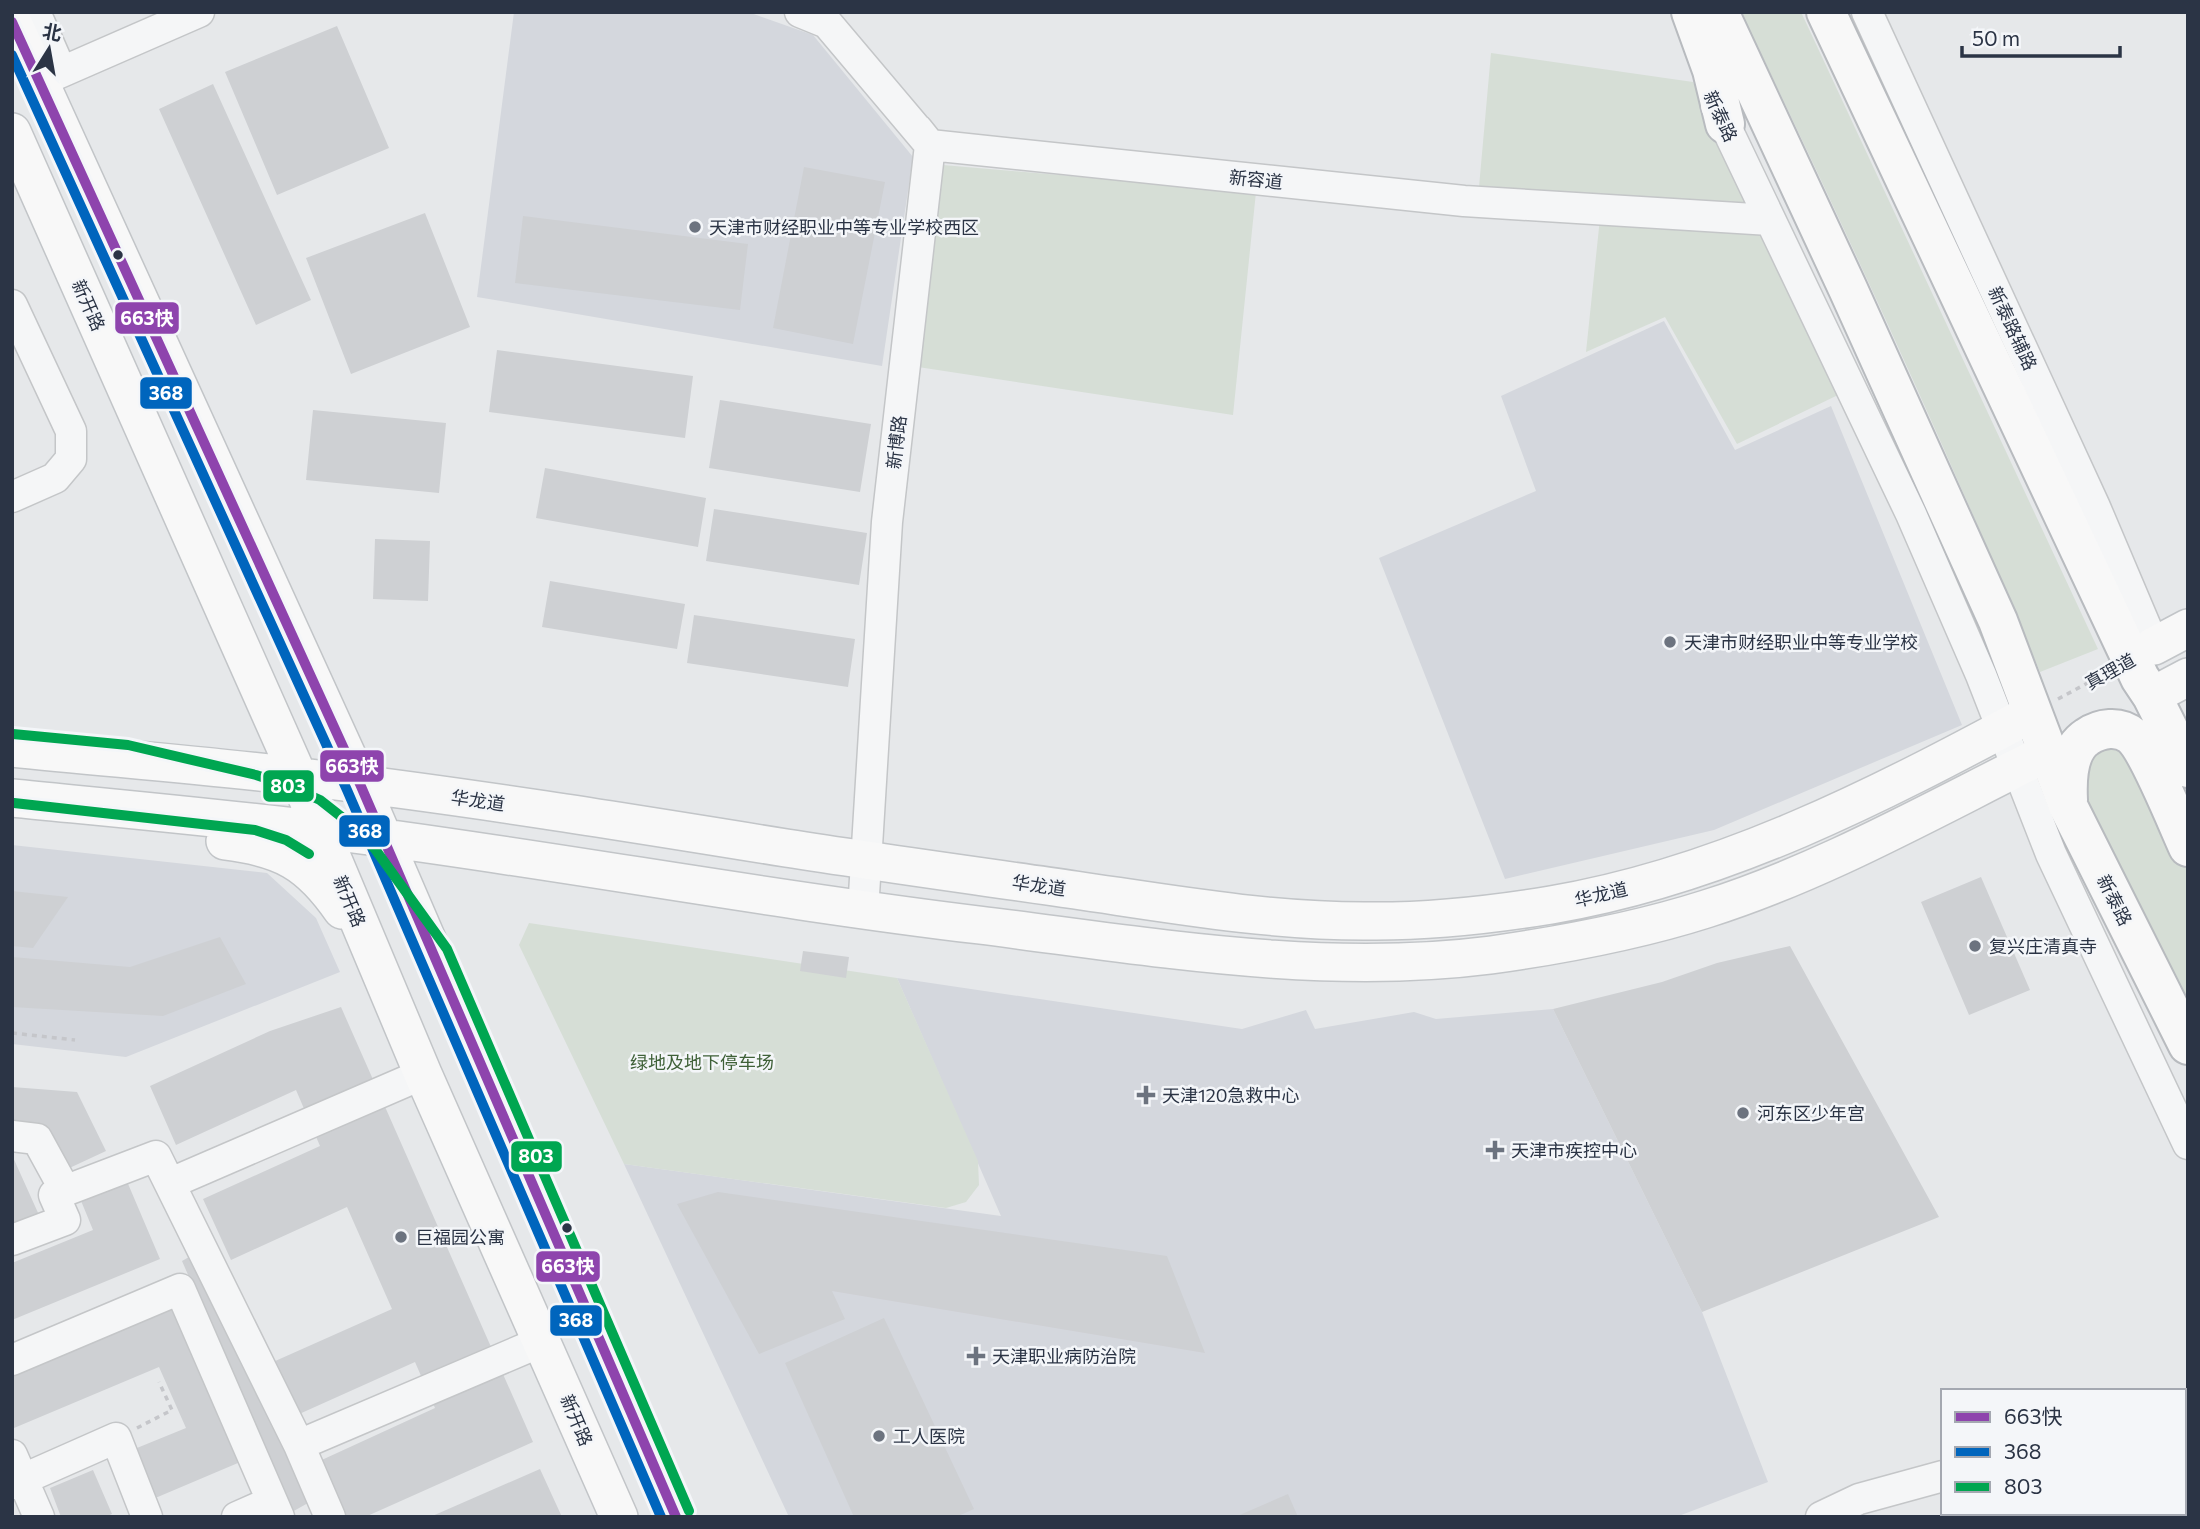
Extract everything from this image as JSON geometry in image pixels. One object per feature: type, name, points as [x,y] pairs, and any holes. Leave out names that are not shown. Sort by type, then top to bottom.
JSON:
[{"type":"highway","points":[[1691,12],[1712,70],[1725,124]]},
{"type":"highway","name":"新泰路","points":[[1719,12],[1998,621],[2022,741],[2068,806],[2188,1045]]},
{"type":"highway","points":[[1826,12],[2143,652],[2152,696],[2188,768]]},
{"type":"highway","points":[[2068,806],[2069,767],[2080,742],[2100,730],[2125,731],[2140,745],[2188,846]]},
{"type":"main road","points":[[12,21],[51,76],[676,1517]]},
{"type":"main road","name":"新开路","points":[[12,132],[298,776],[324,825],[376,963],[423,1074],[543,1340],[619,1517]]},
{"type":"main road","name":"真理道","points":[[2143,652],[2188,628]]},
{"type":"main road","points":[[2152,696],[2188,677]]},
{"type":"main road","points":[[12,798],[324,825],[383,838],[863,911],[1298,962],[1438,960],[1492,954],[1621,931],[1705,909],[1832,860],[2022,741]]},
{"type":"main road","name":"华龙道","points":[[12,748],[298,776],[478,800],[1233,913],[1363,922],[1485,914],[1551,905],[1664,878],[1745,851],[2022,741]]},
{"type":"main road","points":[[125,759],[252,788],[285,799],[324,825],[372,868],[434,955]]},
{"type":"main road","points":[[12,817],[252,844],[281,853],[305,867],[324,885],[376,963]]},
{"type":"street","points":[[35,12],[51,76],[200,12]]},
{"type":"street","name":"新泰路","points":[[1672,12],[2022,741],[2051,854],[2188,1144]]},
{"type":"street","name":"新泰路辅路","points":[[1867,12],[2095,507],[2143,652]]},
{"type":"street","points":[[818,16],[930,145]]},
{"type":"street","name":"新容道","points":[[930,145],[1464,201],[1770,219]]},
{"type":"street","name":"新博路","points":[[863,911],[887,522],[930,145]]},
{"type":"street","points":[[12,305],[71,431],[71,459],[55,478],[12,497]]},
{"type":"street","points":[[171,1183],[423,1074]]},
{"type":"street","points":[[12,1136],[37,1139],[60,1181]]},
{"type":"street","points":[[12,1240],[65,1220],[54,1195],[156,1157],[299,1445],[330,1517]]},
{"type":"street","points":[[12,1360],[180,1289],[275,1509],[237,1517]]},
{"type":"street","points":[[299,1445],[543,1340]]},
{"type":"street","points":[[39,1517],[16,1473],[116,1438],[146,1517]]},
{"type":"street","points":[[1821,1517],[1859,1499],[1941,1477]]},
{"type":"path","name":"真理道","points":[[2022,741],[2143,652]]},
{"type":"path","points":[[12,1033],[75,1040]]},
{"type":"path","points":[[116,1438],[172,1410],[159,1382]]},
{"type":"shaded area","name":"天津市财经职业中等专业学校西区","points":[[514,12],[748,12],[813,35],[913,157],[882,366],[477,297]]},
{"type":"shaded area","name":"天津市财经职业中等专业学校","points":[[1664,321],[1735,450],[1831,406],[1962,725],[1714,830],[1505,879],[1379,558],[1536,491],[1501,396]]},
{"type":"shaded area","points":[[12,845],[267,873],[316,918],[340,972],[126,1057],[12,1044]]},
{"type":"shaded area","points":[[897,978],[1242,1029],[1306,1010],[1315,1029],[1414,1012],[1436,1019],[1553,1009],[1702,1312],[1768,1482],[1676,1517],[789,1517],[624,1164],[1001,1216]]},
{"type":"green space","points":[[1741,12],[1801,12],[2098,649],[2040,672],[1895,340]]},
{"type":"green space","points":[[1491,53],[1693,82],[1838,395],[1737,444],[1665,317],[1586,352],[1602,199],[1479,187]]},
{"type":"green space","points":[[943,165],[1256,192],[1233,415],[918,367]]},
{"type":"green space","points":[[2111,743],[2137,766],[2188,871],[2188,1011],[2081,796],[2081,758]]},
{"type":"green space","name":"绿地及地下停车场","points":[[529,923],[897,978],[978,1161],[979,1185],[966,1202],[946,1208],[624,1164],[519,945]]},
{"type":"building","points":[[337,26],[389,148],[277,195],[225,72]]},
{"type":"building","points":[[213,84],[311,300],[256,325],[159,109]]},
{"type":"building","points":[[804,167],[885,182],[853,344],[773,328]]},
{"type":"building","points":[[425,213],[470,327],[351,374],[306,258]]},
{"type":"building","points":[[523,216],[748,244],[740,310],[515,283]]},
{"type":"building","points":[[497,350],[693,376],[685,438],[489,412]]},
{"type":"building","points":[[720,400],[871,424],[860,492],[709,468]]},
{"type":"building","points":[[313,410],[446,423],[439,493],[306,480]]},
{"type":"building","points":[[545,468],[706,498],[698,547],[536,518]]},
{"type":"building","points":[[714,509],[867,533],[859,585],[706,561]]},
{"type":"building","points":[[375,539],[430,541],[428,601],[373,599]]},
{"type":"building","points":[[550,581],[685,604],[677,649],[542,627]]},
{"type":"building","points":[[694,615],[855,639],[848,687],[687,663]]},
{"type":"building","name":"复兴庄清真寺","points":[[1981,877],[2030,990],[1969,1015],[1921,902]]},
{"type":"building","points":[[12,891],[68,897],[33,948],[12,946]]},
{"type":"building","points":[[220,937],[246,984],[163,1016],[12,1007],[12,957],[130,967]]},
{"type":"building","name":"河东区少年宫","points":[[1790,946],[1939,1217],[1702,1312],[1553,1009],[1662,982],[1717,963]]},
{"type":"building","points":[[803,951],[849,957],[846,978],[800,971]]},
{"type":"building","points":[[341,1007],[533,1442],[365,1517],[337,1517],[313,1464],[435,1408],[415,1362],[297,1415],[273,1362],[392,1309],[347,1207],[231,1260],[203,1199],[320,1146],[296,1090],[176,1145],[150,1086],[270,1031]]},
{"type":"building","points":[[12,1087],[77,1092],[106,1151],[63,1171],[39,1123],[12,1121]]},
{"type":"building","points":[[12,1155],[39,1215],[12,1227]]},
{"type":"building","points":[[123,1172],[160,1259],[12,1320],[12,1263],[93,1230],[77,1191]]},
{"type":"building","points":[[718,1192],[1167,1256],[1205,1353],[832,1291],[845,1319],[759,1354],[677,1204]]},
{"type":"building","points":[[196,1253],[308,1503],[292,1512],[182,1261]]},
{"type":"building","points":[[178,1303],[245,1460],[153,1499],[132,1450],[186,1428],[159,1367],[14,1428],[12,1373]]},
{"type":"building","name":"工人医院","points":[[884,1318],[974,1509],[956,1517],[854,1517],[785,1363]]},
{"type":"building","points":[[540,1469],[562,1517],[430,1517]]},
{"type":"building","points":[[93,1470],[112,1514],[105,1517],[61,1517],[50,1488]]},
{"type":"building","points":[[1288,1494],[1298,1517],[1235,1517]]},
{"type":"transit line","name":"663快","points":[[12,22],[360,784],[676,1517]]},
{"type":"transit line","name":"368","points":[[12,55],[347,790],[661,1517]]},
{"type":"transit line","name":"803","points":[[13,734],[128,745],[256,775],[320,800],[348,822],[375,849],[447,949],[689,1511]]},
{"type":"transit line","name":"803","points":[[14,803],[255,830],[286,840],[309,854]]},
{"type":"place","name":"天津市财经职业中等专业学校西区","points":[[695,227]]},
{"type":"place","name":"天津市财经职业中等专业学校","points":[[1670,642]]},
{"type":"place","name":"复兴庄清真寺","points":[[1975,946]]},
{"type":"place","name":"天津120急救中心","points":[[1146,1095]]},
{"type":"place","name":"河东区少年宫","points":[[1743,1113]]},
{"type":"place","name":"天津市疾控中心","points":[[1495,1150]]},
{"type":"place","name":"巨福园公寓","points":[[401,1237]]},
{"type":"place","name":"天津职业病防治院","points":[[976,1356]]},
{"type":"place","name":"工人医院","points":[[879,1436]]}]
